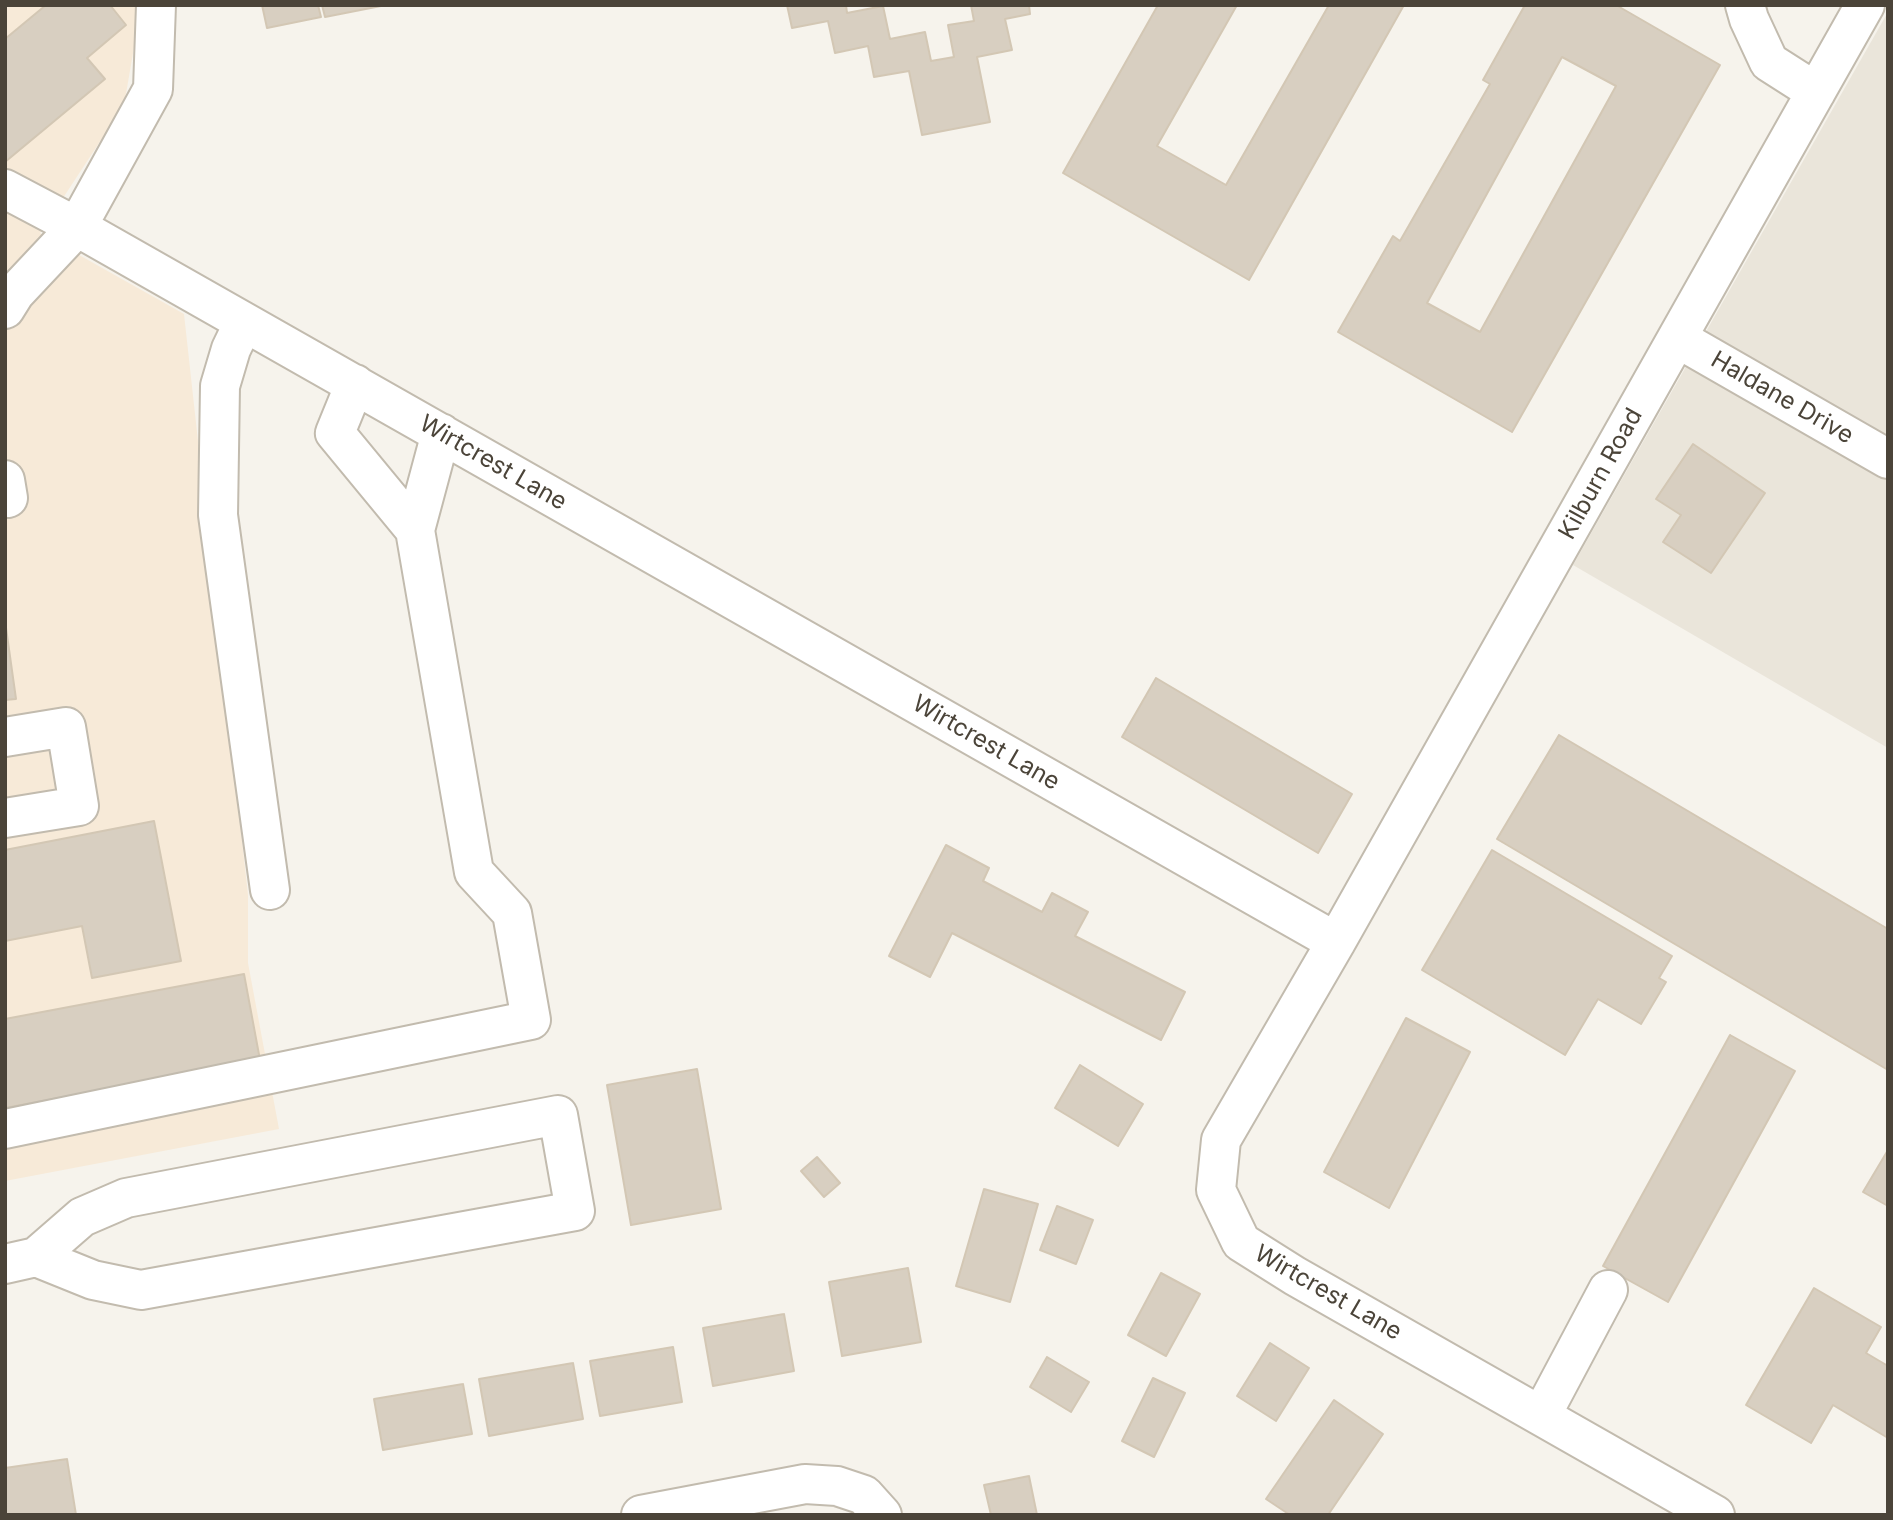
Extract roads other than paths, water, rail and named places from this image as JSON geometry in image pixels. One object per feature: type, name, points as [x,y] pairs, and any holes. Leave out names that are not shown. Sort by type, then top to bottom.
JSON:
[{"type":"street","points":[[5,309],[15,293],[78,227],[153,89],[156,5]]},
{"type":"street","points":[[1745,5],[1769,62],[1816,92]]},
{"type":"street","name":"Kilburn Road","points":[[1336,942],[1865,5]]},
{"type":"street","name":"Wirtcrest Lane","points":[[5,189],[78,227],[1336,942],[1221,1140],[1216,1190],[1241,1242],[1715,1515]]},
{"type":"street","points":[[244,321],[231,349],[220,386],[218,516],[270,890]]},
{"type":"street","name":"Haldane Drive","points":[[1677,338],[1888,458]]},
{"type":"street","points":[[355,384],[335,433],[415,530]]},
{"type":"street","points":[[5,1129],[531,1020],[512,914],[474,872],[415,530],[441,433]]},
{"type":"street","points":[[5,737],[66,727],[79,806],[5,818]]},
{"type":"street","points":[[558,1115],[575,1211],[141,1290],[20,1261],[82,1217],[125,1198],[558,1115]]},
{"type":"street","points":[[1541,1416],[1608,1290]]},
{"type":"street","points":[[641,1515],[805,1484],[837,1486],[873,1505]]}]
